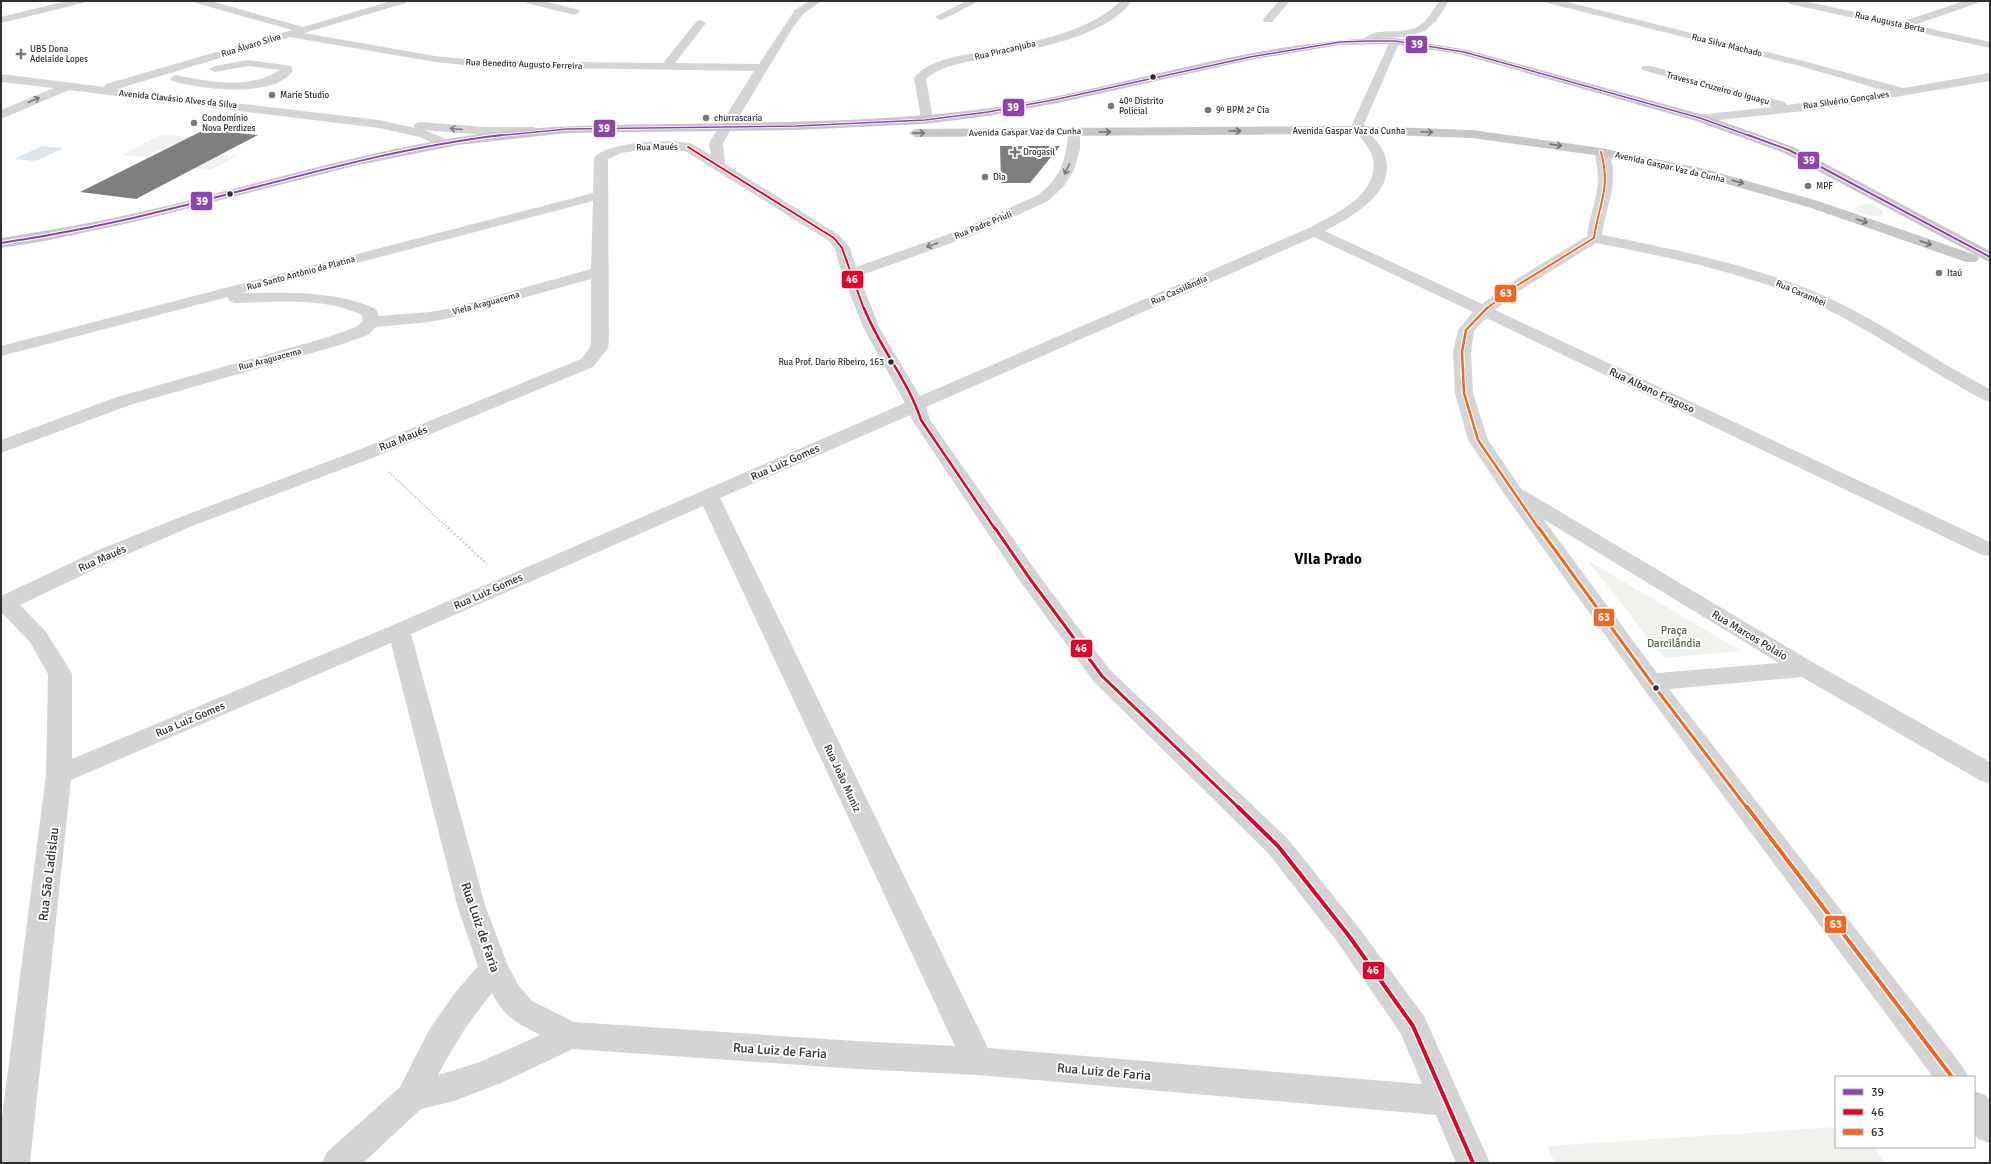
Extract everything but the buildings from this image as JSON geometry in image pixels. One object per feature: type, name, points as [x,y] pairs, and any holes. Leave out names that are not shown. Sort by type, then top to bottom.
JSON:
[{"type":"main road","points":[[1,243],[37,238],[102,225],[353,162],[446,144],[536,131],[796,126],[925,120],[1058,99],[1130,82],[1250,57],[1340,42],[1367,40],[1394,41],[1464,52],[1700,118],[1789,150],[1990,257]]},
{"type":"main road","points":[[974,113],[961,119],[961,125],[971,130],[984,133]]},
{"type":"main road","name":"Avenida Gaspar Vaz da Cunha","points":[[796,126],[909,133],[1360,130],[1472,134],[1601,152],[1722,178],[1813,204],[1990,266]]},
{"type":"main road","points":[[1890,231],[1916,230],[1921,227],[1921,220]]},
{"type":"street","points":[[1,20],[79,1]]},
{"type":"street","points":[[200,1],[304,30]]},
{"type":"street","name":"Rua Álvaro Silva","points":[[100,90],[402,1]]},
{"type":"street","points":[[530,1],[575,12]]},
{"type":"street","points":[[718,164],[716,142],[762,68],[800,12],[816,1]]},
{"type":"street","points":[[940,17],[974,1]]},
{"type":"street","name":"Rua Piracanjuba","points":[[925,120],[926,113],[920,78],[926,71],[940,66],[1023,47],[1086,28],[1109,17],[1127,1]]},
{"type":"street","points":[[1268,20],[1285,1]]},
{"type":"street","points":[[1367,40],[1374,35],[1402,34],[1424,28],[1444,1]]},
{"type":"street","name":"Rua Silva Machado","points":[[1551,1],[1807,65],[1904,92]]},
{"type":"street","name":"Rua Augusta Berta","points":[[1790,1],[1990,45]]},
{"type":"street","points":[[1904,25],[1974,1]]},
{"type":"street","points":[[21,5],[40,10]]},
{"type":"street","points":[[666,67],[701,23]]},
{"type":"street","name":"Rua Benedito Augusto Ferreira","points":[[289,34],[435,59],[485,64],[762,68]]},
{"type":"street","points":[[1360,130],[1358,124],[1359,118],[1394,41]]},
{"type":"street","points":[[115,92],[137,85],[176,79],[226,66],[248,63],[287,68],[287,72],[264,82],[239,87],[209,85],[176,79]]},
{"type":"street","name":"Travessa Cruzeiro do Iguaçu","points":[[1647,68],[1789,108]]},
{"type":"street","name":"Avenida Clavásio Alves da Silva","points":[[1,78],[379,124],[485,131],[536,131]]},
{"type":"street","name":"Rua Silvério Gonçalves","points":[[1700,118],[1823,105],[1989,78]]},
{"type":"street","points":[[1,115],[67,86]]},
{"type":"street","points":[[735,112],[701,128],[688,147],[718,164],[834,238],[842,248],[850,274],[872,329],[916,405],[922,420],[1025,573],[1102,676],[1278,846],[1349,936],[1413,1026],[1473,1163]]},
{"type":"street","name":"Avenida Clavásio Alves da Silva","points":[[379,124],[424,134],[446,144]]},
{"type":"street","name":"Rua Maués","points":[[626,148],[636,129]]},
{"type":"street","name":"Rua Cassilândia","points":[[916,405],[1314,231],[1344,213],[1366,197],[1378,183],[1380,167],[1378,152],[1360,130]]},
{"type":"street","name":"Rua Padre Priuli","points":[[850,274],[990,223],[1026,207],[1052,191],[1065,174],[1074,155],[1074,132]]},
{"type":"street","name":"Rua Maués","points":[[3,603],[104,556],[186,522],[368,453],[587,363],[599,348],[601,158],[606,154],[626,148],[688,147]]},
{"type":"street","points":[[1601,152],[1606,176],[1604,193],[1596,221],[1594,238],[1513,288],[1483,310],[1466,330],[1462,352],[1464,393],[1478,440],[1512,491],[1651,682],[1951,1076]]},
{"type":"street","name":"Rua Santo Antônio da Platina","points":[[1,351],[601,194]]},
{"type":"street","name":"Rua Albano Fragoso","points":[[1314,231],[1990,550]]},
{"type":"street","name":"Rua Carambei","points":[[1594,238],[1703,260],[1775,281],[1825,302],[1990,396]]},
{"type":"street","name":"Viela Araguacema","points":[[370,322],[430,317],[454,312],[599,272]]},
{"type":"street","points":[[206,298],[291,298],[343,302],[361,307],[370,312],[370,322]]},
{"type":"street","name":"Rua Araguacema","points":[[1,446],[40,430],[151,391],[334,342],[362,331],[370,322]]},
{"type":"street","name":"Rua Luiz Gomes","points":[[59,775],[399,631],[507,582],[709,496],[916,405]]},
{"type":"street","name":"Rua Marcos Polaio","points":[[1512,491],[1806,669],[1990,774]]},
{"type":"street","name":"Rua João Muniz","points":[[709,496],[978,1060]]},
{"type":"street","name":"Rua São Ladislau","points":[[3,603],[39,638],[60,674],[59,775],[13,1163]]},
{"type":"street","name":"Rua Luiz de Faria","points":[[399,631],[471,905],[494,969],[508,995],[521,1010],[570,1036],[856,1055],[978,1060],[1446,1101]]},
{"type":"street","points":[[1651,682],[1806,669]]},
{"type":"street","points":[[339,1163],[411,1097],[440,1040],[465,1003],[494,969]]},
{"type":"street","points":[[411,1097],[454,1086],[490,1073],[570,1036]]},
{"type":"street","points":[[1975,1107],[1990,1128]]},
{"type":"path","points":[[368,453],[507,582]]},
{"type":"green space","points":[[169,135],[200,138],[171,145],[143,157],[123,155],[158,136]]},
{"type":"green space","points":[[176,150],[236,156],[211,170],[150,164]]},
{"type":"green space","points":[[1870,203],[1883,211],[1881,217],[1867,215],[1852,208]]},
{"type":"green space","name":"Praça Darcilândia","points":[[1587,560],[1741,651],[1664,658]]},
{"type":"green space","points":[[1835,1127],[1835,1148],[1875,1148],[1885,1163],[1555,1163],[1547,1146]]},
{"type":"shaded area","points":[[42,146],[64,148],[36,161],[14,159]]},
{"type":"transit line","name":"39","points":[[1,243],[90,228],[352,162],[405,150],[458,141],[567,129],[796,126],[925,120],[988,112],[1058,99],[1130,82],[1250,57],[1340,42],[1395,41],[1464,52],[1700,118],[1789,150],[1990,257]]},
{"type":"transit line","name":"46","points":[[688,147],[824,231],[834,238],[842,248],[850,274],[872,329],[916,405],[921,420],[1030,579],[1102,676],[1278,846],[1349,936],[1413,1026],[1473,1163]]},
{"type":"transit line","name":"63","points":[[1601,152],[1606,170],[1606,184],[1594,238],[1513,288],[1483,311],[1466,330],[1462,352],[1464,393],[1478,440],[1512,491],[1651,682],[1951,1076]]},
{"type":"place","name":"UBS Dona Adelaide Lopes","points":[[21,54]]},
{"type":"place","name":"Marie Studio","points":[[272,95]]},
{"type":"place","name":"40º Distrito Policial","points":[[1111,106]]},
{"type":"place","name":"9º BPM 2ª Cia","points":[[1208,110]]},
{"type":"place","name":"churrascaria","points":[[706,118]]},
{"type":"place","name":"Condomínio Nova Perdizes","points":[[194,123]]},
{"type":"place","name":"Drogasil","points":[[1015,152]]},
{"type":"place","name":"Dia","points":[[985,177]]},
{"type":"place","name":"MPF","points":[[1808,186]]},
{"type":"place","name":"Itaú","points":[[1939,273]]},
{"type":"place","name":"Rua Prof. Dario Ribeiro, 163","points":[[891,362]]},
{"type":"district","name":"VIla Prado","points":[[1328,559]]}]
